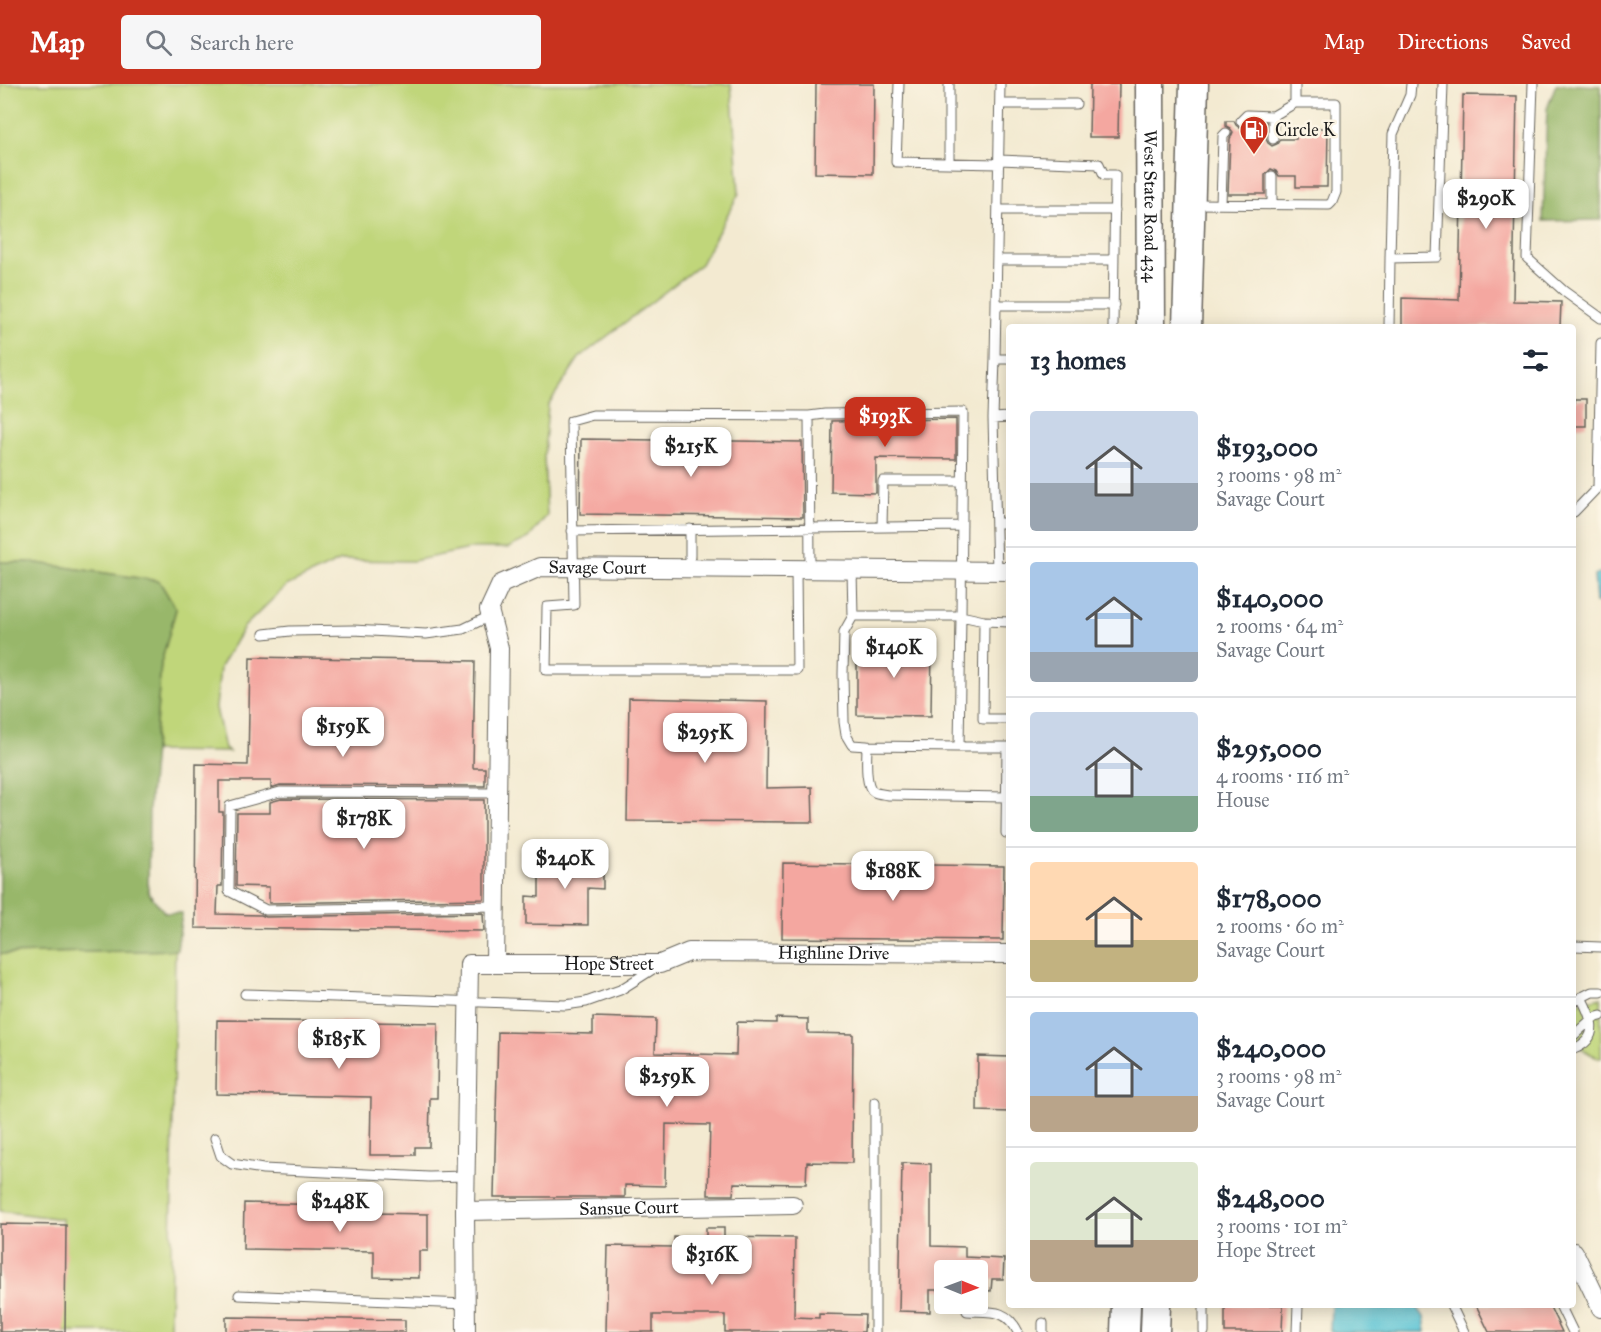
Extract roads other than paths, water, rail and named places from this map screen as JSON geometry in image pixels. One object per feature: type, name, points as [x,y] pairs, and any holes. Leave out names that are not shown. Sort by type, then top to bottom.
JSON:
[{"type":"main road","name":"West State Road 434","points":[[1150,84],[1151,324]]},
{"type":"main road","points":[[1187,324],[1194,84]]},
{"type":"main road","points":[[1125,1332],[1126,1308]]},
{"type":"main road","points":[[1155,1332],[1156,1308]]},
{"type":"street","name":"Savage Court","points":[[490,616],[489,610],[501,584],[540,567],[1003,571]]},
{"type":"street","points":[[490,616],[499,648],[495,963]]},
{"type":"street","name":"Highline Drive","points":[[660,964],[688,952],[1006,954]]},
{"type":"street","name":"Hope Street","points":[[466,1332],[465,1211],[469,964],[660,964]]},
{"type":"street","name":"Sansue Court","points":[[465,1211],[793,1205]]},
{"type":"street","points":[[1576,1256],[1601,1308]]},
{"type":"lane","points":[[899,84],[896,162],[1099,164],[1104,175],[1115,175],[1113,324]]},
{"type":"lane","points":[[949,84],[949,163]]},
{"type":"lane","points":[[1000,84],[993,418],[996,523],[1003,571]]},
{"type":"lane","points":[[1295,102],[1296,84]]},
{"type":"lane","points":[[1389,324],[1393,134],[1410,95],[1411,84]]},
{"type":"lane","points":[[1390,258],[1437,257],[1443,84]]},
{"type":"lane","points":[[1533,84],[1527,258],[1565,292],[1601,318]]},
{"type":"lane","points":[[1191,204],[1329,205],[1332,202],[1336,192],[1336,103],[1295,102],[1273,116],[1247,115],[1241,121]]},
{"type":"lane","points":[[999,104],[1076,104]]},
{"type":"lane","points":[[1273,116],[1273,139]]},
{"type":"lane","points":[[1221,204],[1225,139]]},
{"type":"lane","points":[[1272,176],[1272,204]]},
{"type":"lane","points":[[998,210],[1115,210]]},
{"type":"lane","points":[[997,260],[1114,260]]},
{"type":"lane","points":[[996,305],[1114,305]]},
{"type":"lane","points":[[1576,510],[1598,487],[1601,343]]},
{"type":"lane","points":[[995,359],[1006,359]]},
{"type":"lane","points":[[809,416],[810,528],[803,569],[797,670],[546,670],[547,607],[574,605],[571,421],[593,415],[809,416],[963,412],[959,747]]},
{"type":"lane","points":[[993,418],[1006,417]]},
{"type":"lane","points":[[882,527],[883,482],[962,481]]},
{"type":"lane","points":[[996,523],[1006,523]]},
{"type":"lane","points":[[572,531],[962,526]]},
{"type":"lane","points":[[690,529],[690,568]]},
{"type":"lane","points":[[852,570],[853,616],[844,632],[844,722],[852,745],[1006,747]]},
{"type":"lane","points":[[264,634],[290,631],[353,630],[426,634],[463,629],[490,616]]},
{"type":"lane","points":[[853,616],[961,616],[984,621],[1006,622]]},
{"type":"lane","points":[[984,621],[983,719],[1006,719]]},
{"type":"lane","points":[[867,746],[868,782],[874,792],[888,795],[1006,797],[1006,832]]},
{"type":"lane","points":[[496,906],[266,910],[229,891],[230,806],[280,792],[497,793]]},
{"type":"lane","points":[[1576,946],[1601,947]]},
{"type":"lane","name":"Hope Street","points":[[469,1003],[566,1005],[586,1002],[620,990],[660,964]]},
{"type":"lane","points":[[1597,1017],[1577,999],[1592,992],[1601,992]]},
{"type":"lane","points":[[244,994],[469,1003]]},
{"type":"lane","points":[[1576,1033],[1597,1017]]},
{"type":"lane","points":[[1576,1048],[1583,1046],[1592,1035],[1597,1017]]},
{"type":"lane","points":[[875,1102],[875,1332]]},
{"type":"lane","points":[[215,1138],[221,1156],[232,1164],[263,1170],[429,1177],[466,1176]]},
{"type":"lane","points":[[239,1295],[466,1304]]},
{"type":"lane","points":[[1204,1308],[1204,1332]]},
{"type":"lane","points":[[1297,1332],[1298,1308]]},
{"type":"lane","points":[[1452,1308],[1464,1332]]},
{"type":"lane","points":[[1561,1308],[1573,1332]]},
{"type":"lane","points":[[988,1312],[1001,1313],[1011,1318],[1018,1332]]},
{"type":"water","points":[[1601,573],[1601,602],[1596,602],[1594,575]]},
{"type":"water","points":[[1331,1308],[1418,1308],[1424,1317],[1426,1332],[1330,1332]]},
{"type":"place","name":"Circle K","points":[[1254,156]]}]
